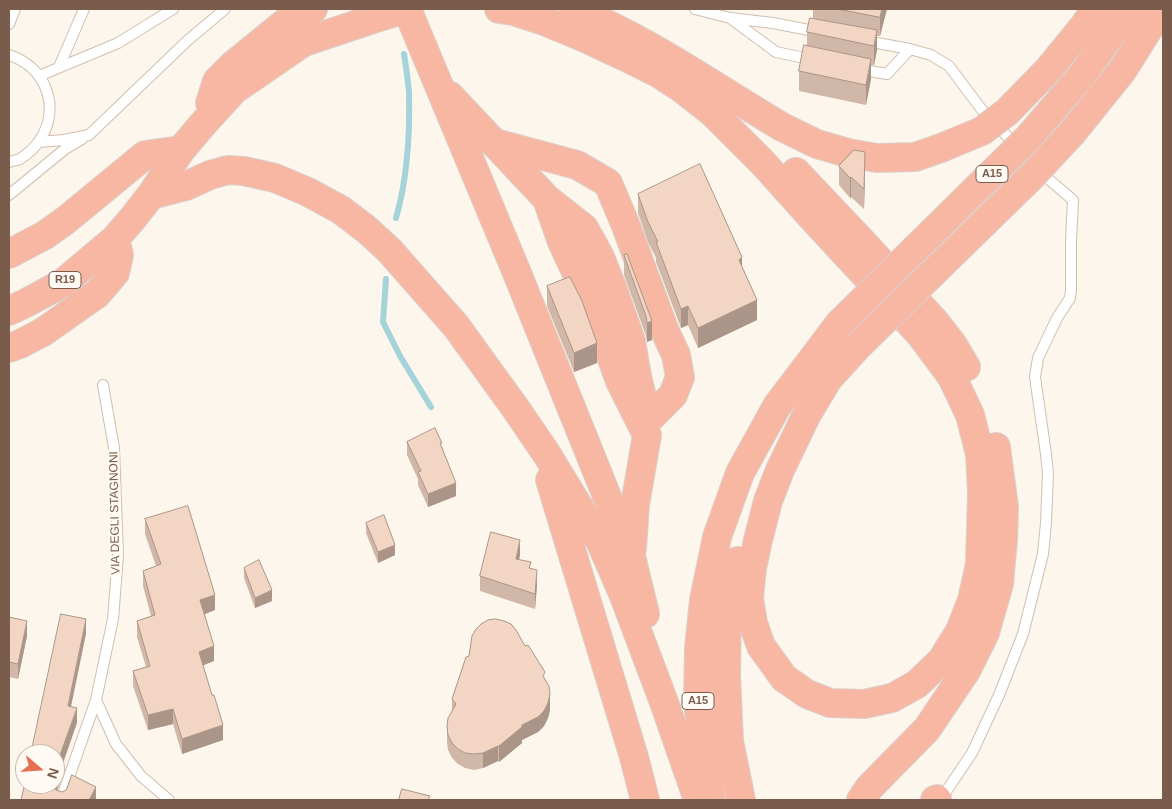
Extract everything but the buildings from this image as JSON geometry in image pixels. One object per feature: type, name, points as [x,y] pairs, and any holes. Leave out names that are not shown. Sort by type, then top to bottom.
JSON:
[{"type":"highway","points":[[203,124],[217,81],[291,18],[312,9]]},
{"type":"highway","points":[[152,195],[181,150],[234,90],[304,42],[406,9],[439,84],[631,556],[643,601],[665,705]]},
{"type":"highway","points":[[499,9],[513,11],[544,21],[636,62],[681,88],[713,113],[739,138],[920,334],[952,377],[970,415],[980,454],[982,493],[980,564],[972,600],[960,631],[942,660],[918,684],[892,698],[864,704],[830,703],[807,694],[784,678],[761,646],[753,623],[749,598],[752,568],[768,501],[794,439],[828,379]]},
{"type":"highway","points":[[573,9],[640,41],[782,127],[817,144],[848,153],[877,158],[915,157],[982,131],[1007,112],[1048,70],[1096,9]]},
{"type":"highway","name":"A15","points":[[712,800],[704,756],[698,701],[699,648],[704,600],[717,537],[740,473],[777,406],[839,324],[1028,138],[1083,74],[1129,9]]},
{"type":"highway","name":"A15","points":[[741,800],[729,741],[726,675],[727,610],[734,570],[751,515],[772,466],[790,431],[828,379],[859,345],[1024,184],[1072,133],[1122,71],[1161,9]]},
{"type":"highway","points":[[439,84],[547,199],[584,228],[600,256],[630,341],[646,438],[635,505],[631,556]]},
{"type":"highway","points":[[681,88],[699,92],[709,97],[741,121],[775,151],[868,248],[936,323],[953,345],[972,376],[986,408],[994,438],[1004,507],[1003,540],[999,584],[985,633],[966,672],[927,729],[869,788],[861,800]]},
{"type":"highway","points":[[495,143],[577,165],[608,183],[664,329],[676,355],[680,377],[673,395],[646,438]]},
{"type":"highway","points":[[9,254],[45,235],[66,220],[145,155],[181,150]]},
{"type":"highway","points":[[152,195],[186,186],[210,175],[228,170],[275,178],[325,200],[341,210],[389,250],[456,326],[546,453],[601,543],[624,596],[698,800]]},
{"type":"highway","points":[[524,174],[537,214],[623,421],[646,438]]},
{"type":"highway","name":"R19","points":[[9,311],[63,283],[115,238],[152,195]]},
{"type":"highway","points":[[547,199],[562,242],[596,315],[620,381],[646,438]]},
{"type":"highway","points":[[9,348],[43,332],[97,294],[115,273],[119,255],[115,238]]},
{"type":"highway","points":[[516,409],[552,485],[634,757],[645,800]]},
{"type":"lane","points":[[9,24],[15,9]]},
{"type":"lane","points":[[59,67],[84,9]]},
{"type":"lane","points":[[39,76],[118,43],[161,13],[173,9]]},
{"type":"lane","points":[[9,195],[65,149],[89,135],[187,41],[225,9]]},
{"type":"lane","points":[[695,9],[730,18],[773,23],[828,34]]},
{"type":"lane","points":[[730,18],[776,52],[822,62]]},
{"type":"lane","points":[[853,38],[931,55],[949,66],[982,110],[1046,176],[1073,200],[1070,298],[1057,318],[1038,358],[1035,378],[1048,474],[1043,554],[1023,634],[999,695],[972,753],[943,796],[936,800]]},
{"type":"lane","points":[[848,67],[887,74],[910,49]]},
{"type":"lane","points":[[9,55],[26,63],[39,76],[48,93],[50,112],[46,131],[35,147],[20,159],[9,162]]},
{"type":"lane","points":[[38,142],[64,140],[89,135]]},
{"type":"lane","name":"VIA DEGLI STAGNONI","points":[[61,800],[96,700],[113,619],[118,555],[114,448],[103,385]]},
{"type":"lane","points":[[96,700],[116,744],[141,776],[169,800]]},
{"type":"waterway","points":[[396,218],[403,188],[409,123],[409,92],[404,54]]},
{"type":"waterway","points":[[386,279],[383,322],[400,356],[431,407]]}]
